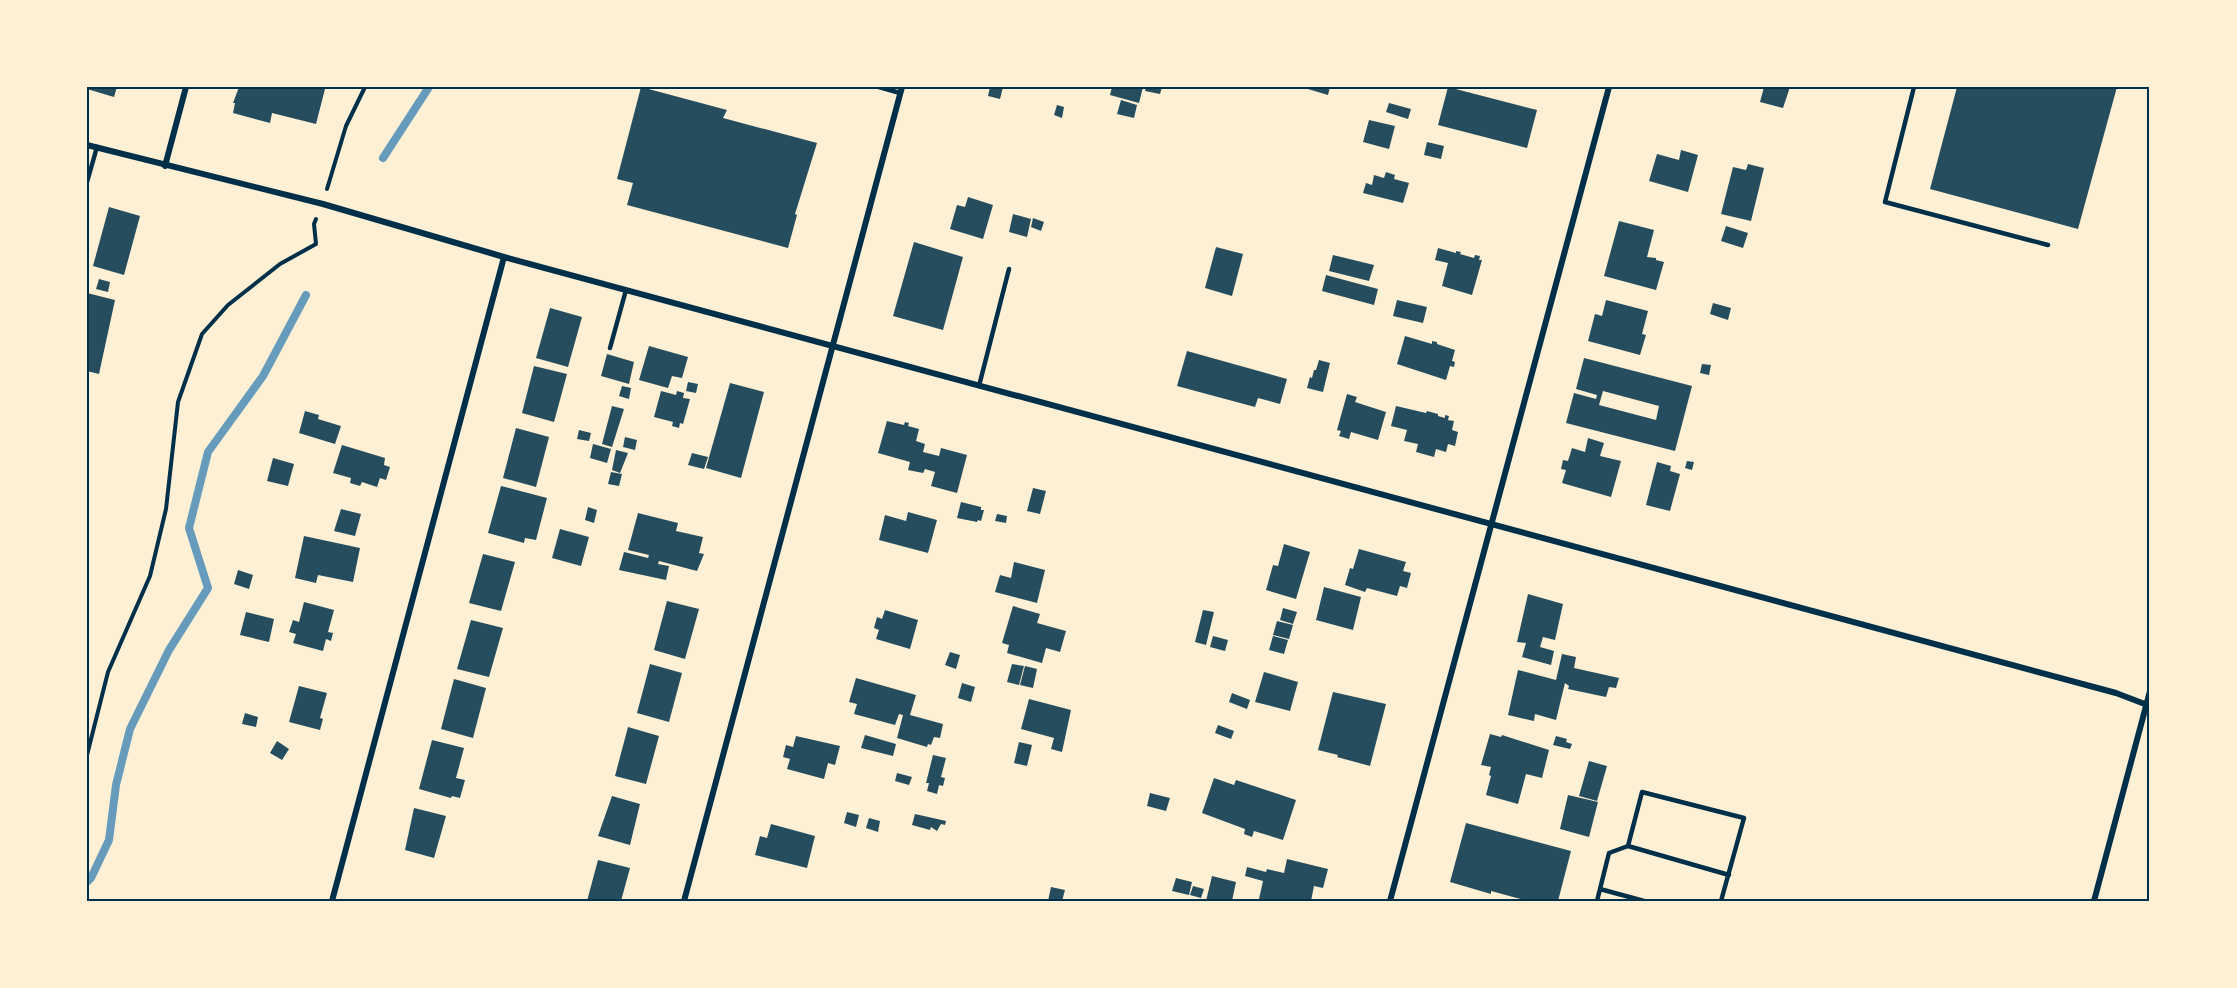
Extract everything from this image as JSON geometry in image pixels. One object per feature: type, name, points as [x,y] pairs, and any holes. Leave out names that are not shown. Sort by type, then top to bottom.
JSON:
[{"type":"street","points":[[165,166],[186,87]]},
{"type":"street","points":[[1390,901],[1609,87]]},
{"type":"street","points":[[684,901],[901,90]]},
{"type":"street","points":[[87,145],[323,204],[504,258],[2116,693],[2148,706]]},
{"type":"street","points":[[332,901],[504,258]]},
{"type":"street","points":[[2094,901],[2148,706],[2150,691]]},
{"type":"lane","points":[[879,87],[901,90]]},
{"type":"lane","points":[[1914,87],[1885,202],[2048,245]]},
{"type":"lane","points":[[87,182],[96,147]]},
{"type":"lane","points":[[979,386],[1009,269]]},
{"type":"lane","points":[[610,348],[626,290]]},
{"type":"lane","points":[[1628,846],[1642,792],[1744,818],[1721,901]]},
{"type":"lane","points":[[1597,901],[1609,853],[1628,846],[1729,875]]},
{"type":"lane","points":[[1600,889],[1644,901]]},
{"type":"path","points":[[87,755],[108,672],[150,576],[166,509],[178,402],[202,334],[228,305],[280,264],[316,244],[314,224],[323,204],[346,126],[365,87]]},
{"type":"building","points":[[87,87],[117,87],[114,97],[87,89]]},
{"type":"building","points":[[239,87],[317,87],[325,89],[316,124],[272,113],[270,123],[233,113],[235,103],[233,103]]},
{"type":"building","points":[[641,87],[727,110],[723,118],[817,143],[795,214],[797,215],[788,248],[627,205],[633,183],[617,179]]},
{"type":"building","points":[[990,87],[1003,87],[1000,99],[988,96]]},
{"type":"building","points":[[1112,87],[1143,87],[1139,103],[1110,95]]},
{"type":"building","points":[[1146,87],[1162,87],[1160,94],[1145,91]]},
{"type":"building","points":[[1301,87],[1330,87],[1328,95]]},
{"type":"building","points":[[1448,87],[1537,110],[1527,148],[1438,125]]},
{"type":"building","points":[[1764,87],[1790,87],[1783,108],[1760,102]]},
{"type":"building","points":[[1957,87],[2117,87],[2078,229],[1930,189]]},
{"type":"building","points":[[1121,100],[1137,105],[1134,118],[1117,114]]},
{"type":"building","points":[[1389,103],[1411,109],[1408,119],[1386,112]]},
{"type":"building","points":[[1057,105],[1064,107],[1062,118],[1054,115]]},
{"type":"building","points":[[1369,120],[1395,126],[1389,149],[1363,142]]},
{"type":"building","points":[[1427,142],[1444,146],[1441,159],[1424,155]]},
{"type":"building","points":[[1681,150],[1698,155],[1688,192],[1649,181],[1657,154],[1679,160]]},
{"type":"building","points":[[1748,164],[1764,168],[1751,221],[1721,214],[1733,167],[1746,170]]},
{"type":"building","points":[[1386,172],[1395,175],[1394,179],[1409,183],[1403,203],[1363,193],[1366,183],[1372,185],[1374,175],[1384,178]]},
{"type":"building","points":[[968,197],[993,205],[983,239],[950,229],[957,205],[965,207]]},
{"type":"building","points":[[109,207],[140,216],[124,275],[93,266]]},
{"type":"building","points":[[1013,214],[1031,219],[1027,237],[1009,232]]},
{"type":"building","points":[[1033,218],[1044,222],[1041,231],[1031,227]]},
{"type":"building","points":[[1619,221],[1654,230],[1647,257],[1664,262],[1656,290],[1604,276]]},
{"type":"building","points":[[1726,226],[1748,233],[1743,248],[1721,241]]},
{"type":"building","points":[[914,242],[963,257],[943,330],[893,316]]},
{"type":"building","points":[[1216,247],[1243,254],[1232,296],[1205,288]]},
{"type":"building","points":[[1438,248],[1456,253],[1456,251],[1461,252],[1460,254],[1474,258],[1475,255],[1480,256],[1479,260],[1482,260],[1472,295],[1442,286],[1448,263],[1435,260]]},
{"type":"building","points":[[1333,255],[1374,265],[1369,281],[1329,271]]},
{"type":"building","points":[[1326,275],[1378,289],[1374,305],[1322,291]]},
{"type":"building","points":[[99,279],[110,282],[108,292],[96,289]]},
{"type":"building","points":[[87,293],[115,300],[99,374],[87,371]]},
{"type":"building","points":[[1397,300],[1427,307],[1423,323],[1393,316]]},
{"type":"building","points":[[1606,300],[1648,311],[1642,334],[1646,335],[1640,355],[1588,341],[1595,314],[1602,316]]},
{"type":"building","points":[[1713,303],[1731,308],[1728,320],[1710,314]]},
{"type":"building","points":[[550,308],[582,317],[568,367],[536,358]]},
{"type":"building","points":[[1405,336],[1432,344],[1432,341],[1437,342],[1437,344],[1455,350],[1452,361],[1455,362],[1454,367],[1450,366],[1446,380],[1397,364]]},
{"type":"building","points":[[649,346],[688,357],[682,378],[672,376],[668,388],[639,380]]},
{"type":"building","points":[[1187,351],[1287,379],[1280,404],[1258,398],[1255,407],[1177,386]]},
{"type":"building","points":[[607,354],[634,362],[629,384],[601,376]]},
{"type":"building","points":[[1584,358],[1692,386],[1675,451],[1566,423],[1574,393],[1596,399],[1597,395],[1576,389]],"holes":[[[1603,391],[1659,406],[1656,420],[1599,405]]]},
{"type":"building","points":[[1319,360],[1330,363],[1323,392],[1307,388]]},
{"type":"building","points":[[1702,364],[1711,365],[1709,375],[1700,373]]},
{"type":"building","points":[[534,366],[567,374],[554,422],[522,413]]},
{"type":"building","points":[[688,382],[698,384],[696,393],[686,391]]},
{"type":"building","points":[[730,383],[764,392],[741,478],[706,468]]},
{"type":"building","points":[[622,386],[631,388],[629,399],[619,396]]},
{"type":"building","points":[[661,391],[676,395],[677,391],[684,393],[683,398],[690,399],[683,424],[680,423],[679,428],[672,426],[673,422],[654,417]]},
{"type":"building","points":[[1347,394],[1357,397],[1355,402],[1386,412],[1378,440],[1351,432],[1349,439],[1339,436],[1341,431],[1337,430]]},
{"type":"building","points":[[612,406],[624,409],[612,447],[602,444]]},
{"type":"building","points":[[1396,406],[1426,413],[1427,411],[1445,418],[1445,415],[1449,416],[1448,420],[1454,421],[1452,430],[1458,432],[1455,446],[1448,444],[1446,452],[1436,449],[1434,457],[1416,452],[1418,444],[1404,441],[1407,430],[1391,426]]},
{"type":"building","points":[[305,411],[319,415],[318,419],[341,426],[335,444],[299,433]]},
{"type":"building","points":[[887,421],[904,425],[905,422],[909,423],[908,426],[919,429],[916,441],[925,444],[923,452],[939,456],[941,448],[967,455],[957,493],[931,486],[935,472],[925,469],[923,473],[908,470],[910,462],[878,453]]},
{"type":"building","points":[[516,428],[549,437],[536,487],[503,478]]},
{"type":"building","points":[[579,430],[591,433],[589,441],[577,439]]},
{"type":"building","points":[[625,437],[637,440],[635,450],[623,447]]},
{"type":"building","points":[[1588,438],[1604,443],[1600,456],[1621,461],[1611,497],[1562,483],[1566,470],[1561,469],[1563,460],[1568,461],[1572,448],[1585,452]]},
{"type":"building","points":[[593,444],[611,449],[607,463],[590,458]]},
{"type":"building","points":[[342,445],[385,458],[384,465],[390,467],[386,480],[380,478],[377,487],[362,482],[360,486],[350,483],[351,478],[333,473]]},
{"type":"building","points":[[616,450],[628,453],[620,473],[612,470]]},
{"type":"building","points":[[692,453],[708,457],[704,469],[688,465]]},
{"type":"building","points":[[273,458],[294,464],[288,486],[267,481]]},
{"type":"building","points":[[1687,461],[1694,462],[1692,470],[1685,468]]},
{"type":"building","points":[[1657,462],[1671,466],[1670,471],[1680,474],[1670,511],[1646,505]]},
{"type":"building","points":[[611,472],[622,474],[619,486],[608,484]]},
{"type":"building","points":[[501,486],[547,498],[536,540],[525,538],[524,543],[488,533]]},
{"type":"building","points":[[1033,488],[1046,491],[1040,514],[1027,511]]},
{"type":"building","points":[[961,502],[981,507],[981,510],[984,510],[981,521],[957,518]]},
{"type":"building","points":[[588,507],[597,510],[594,523],[585,520]]},
{"type":"building","points":[[341,509],[361,514],[355,536],[334,531]]},
{"type":"building","points":[[908,512],[937,520],[928,553],[879,540],[885,515],[906,521]]},
{"type":"building","points":[[638,513],[678,523],[676,531],[703,537],[699,553],[704,554],[697,571],[659,561],[658,564],[669,566],[666,580],[619,570],[624,552],[648,558],[649,555],[628,550]]},
{"type":"building","points":[[997,514],[1007,516],[1006,523],[995,521]]},
{"type":"building","points":[[560,529],[589,537],[581,566],[552,558]]},
{"type":"building","points":[[304,536],[360,548],[353,582],[318,575],[316,583],[295,578]]},
{"type":"building","points":[[1284,544],[1310,552],[1296,599],[1266,590],[1273,565],[1278,566]]},
{"type":"building","points":[[1359,549],[1406,562],[1403,571],[1411,573],[1407,588],[1400,586],[1397,596],[1367,588],[1365,592],[1345,585]]},
{"type":"building","points":[[483,554],[515,562],[501,611],[469,603]]},
{"type":"building","points":[[1014,562],[1045,570],[1037,603],[995,592],[1000,575],[1011,578]]},
{"type":"building","points":[[238,570],[253,575],[249,589],[234,584]]},
{"type":"building","points":[[1324,587],[1361,597],[1353,630],[1316,620]]},
{"type":"building","points":[[1528,594],[1563,604],[1555,640],[1543,637],[1540,647],[1554,651],[1551,665],[1522,657],[1526,643],[1517,642]]},
{"type":"building","points":[[667,601],[699,609],[685,659],[654,650]]},
{"type":"building","points":[[304,602],[334,610],[328,632],[333,633],[331,641],[326,639],[323,651],[293,643],[296,634],[289,632],[293,620],[299,622]]},
{"type":"building","points":[[1013,606],[1040,614],[1037,623],[1066,631],[1060,652],[1046,648],[1042,663],[1007,653],[1009,645],[1002,643]]},
{"type":"building","points":[[1283,608],[1297,612],[1293,624],[1280,620]]},
{"type":"building","points":[[885,610],[918,620],[910,649],[876,639],[879,630],[874,628],[877,617],[882,619]]},
{"type":"building","points":[[1203,610],[1214,612],[1206,645],[1195,642]]},
{"type":"building","points":[[246,612],[274,619],[269,642],[240,635]]},
{"type":"building","points":[[471,620],[503,628],[489,677],[457,669]]},
{"type":"building","points":[[1277,621],[1293,625],[1289,639],[1273,635]]},
{"type":"building","points":[[1213,636],[1228,640],[1225,651],[1210,647]]},
{"type":"building","points":[[1273,636],[1288,640],[1284,654],[1269,650]]},
{"type":"building","points":[[950,652],[960,655],[956,669],[945,665]]},
{"type":"building","points":[[1562,654],[1576,657],[1574,668],[1619,678],[1616,688],[1609,687],[1606,697],[1568,689],[1569,686],[1565,683],[1556,720],[1535,714],[1534,721],[1508,715],[1518,670],[1556,680]]},
{"type":"building","points":[[650,664],[682,673],[669,722],[637,713]]},
{"type":"building","points":[[1012,664],[1024,666],[1019,685],[1007,682]]},
{"type":"building","points":[[1025,666],[1037,669],[1033,688],[1020,685]]},
{"type":"building","points":[[1264,672],[1298,682],[1290,711],[1255,702]]},
{"type":"building","points":[[856,678],[916,695],[910,715],[943,724],[940,738],[934,737],[931,745],[928,744],[927,747],[897,738],[903,715],[899,714],[895,725],[854,714],[857,704],[849,702]]},
{"type":"building","points":[[454,679],[486,688],[473,738],[441,729]]},
{"type":"building","points":[[962,683],[975,687],[971,702],[958,698]]},
{"type":"building","points":[[299,686],[327,693],[320,718],[323,719],[320,730],[289,722]]},
{"type":"building","points":[[1333,692],[1386,704],[1370,766],[1318,750]]},
{"type":"building","points":[[1232,693],[1250,700],[1247,709],[1229,702]]},
{"type":"building","points":[[1029,699],[1071,710],[1062,752],[1051,749],[1054,738],[1021,729]]},
{"type":"building","points":[[245,713],[258,717],[256,727],[242,724]]},
{"type":"building","points":[[1218,725],[1234,731],[1231,739],[1215,733]]},
{"type":"building","points":[[628,727],[659,736],[646,784],[615,776]]},
{"type":"building","points":[[1490,734],[1501,737],[1502,735],[1549,750],[1542,778],[1526,774],[1518,804],[1486,795],[1491,767],[1481,765]]},
{"type":"building","points":[[865,735],[896,744],[893,756],[861,748]]},
{"type":"building","points":[[796,736],[840,746],[835,765],[828,763],[824,779],[787,769],[790,759],[783,757],[786,745],[793,747]]},
{"type":"building","points":[[1556,736],[1567,739],[1566,742],[1572,744],[1570,749],[1553,745]]},
{"type":"building","points":[[432,740],[464,748],[456,778],[465,780],[460,798],[452,796],[451,798],[419,789]]},
{"type":"building","points":[[277,741],[289,749],[282,760],[270,753]]},
{"type":"building","points":[[1019,742],[1032,745],[1027,766],[1014,763]]},
{"type":"building","points":[[933,755],[946,758],[941,777],[945,778],[943,786],[939,785],[937,794],[927,791],[929,783],[926,783]]},
{"type":"building","points":[[1589,761],[1607,766],[1597,801],[1579,796]]},
{"type":"building","points":[[897,773],[912,777],[909,785],[895,781]]},
{"type":"building","points":[[1214,778],[1234,785],[1236,780],[1296,800],[1283,840],[1254,831],[1252,837],[1244,834],[1245,829],[1202,813]]},
{"type":"building","points":[[1150,793],[1170,798],[1166,811],[1147,806]]},
{"type":"building","points":[[1568,795],[1598,802],[1589,837],[1560,829]]},
{"type":"building","points":[[612,796],[640,804],[630,845],[598,836]]},
{"type":"building","points":[[414,808],[446,816],[434,858],[405,850]]},
{"type":"building","points":[[847,812],[859,815],[856,827],[844,823]]},
{"type":"building","points":[[915,814],[946,821],[945,825],[941,824],[937,831],[931,827],[930,830],[912,825]]},
{"type":"building","points":[[869,818],[880,821],[878,832],[866,828]]},
{"type":"building","points":[[1466,823],[1571,851],[1558,901],[1528,901],[1491,891],[1491,894],[1450,882]]},
{"type":"building","points":[[771,824],[815,836],[807,868],[755,855],[760,836],[767,838]]},
{"type":"building","points":[[1287,859],[1328,869],[1323,888],[1314,886],[1311,901],[1259,899],[1263,881],[1245,876],[1247,867],[1266,872],[1267,869],[1284,873]]},
{"type":"building","points":[[598,860],[630,868],[621,901],[587,901]]},
{"type":"building","points":[[1212,876],[1236,882],[1232,901],[1206,901]]},
{"type":"building","points":[[1176,878],[1192,882],[1189,895],[1172,891]]},
{"type":"building","points":[[1193,886],[1204,889],[1201,898],[1190,895]]},
{"type":"building","points":[[1051,887],[1065,890],[1062,901],[1048,901]]},
{"type":"waterway","points":[[383,158],[429,87]]},
{"type":"waterway","points":[[87,882],[109,840],[116,785],[130,729],[169,650],[208,588],[189,528],[208,452],[263,376],[306,295]]}]
